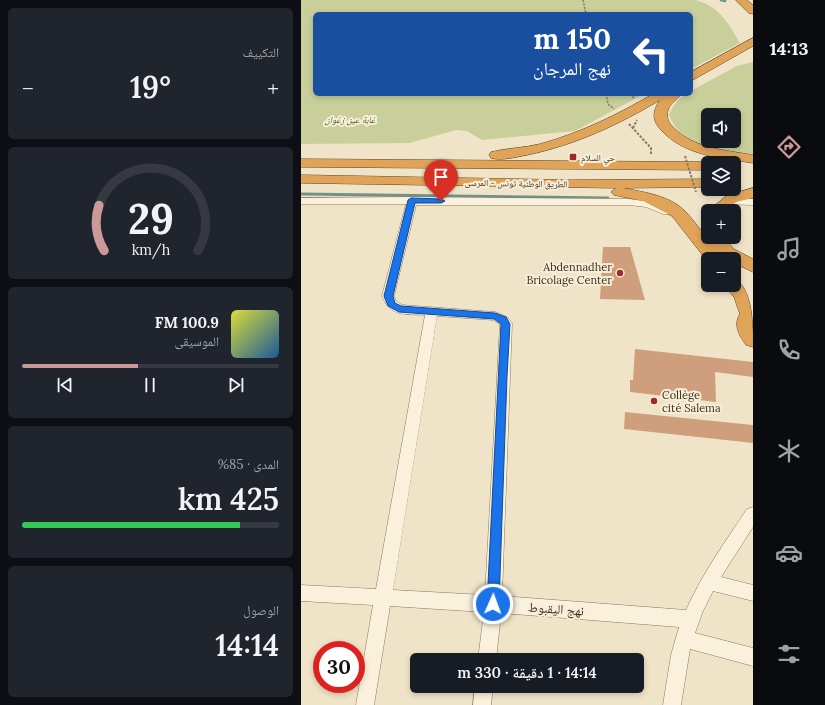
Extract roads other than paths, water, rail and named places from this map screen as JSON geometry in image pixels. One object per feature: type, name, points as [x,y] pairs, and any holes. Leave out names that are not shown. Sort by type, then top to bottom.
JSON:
[{"type":"highway","points":[[741,0],[753,11]]},
{"type":"highway","points":[[693,75],[753,41]]},
{"type":"highway","points":[[693,83],[729,63],[749,58]]},
{"type":"highway","points":[[376,164],[505,154],[536,148],[581,136],[604,126],[658,96]]},
{"type":"highway","points":[[673,96],[664,104],[660,115],[660,119],[672,134],[693,147],[720,154],[753,159]]},
{"type":"highway","name":"الطريق الوطنية تونس - المرسى","points":[[301,163],[701,166]]},
{"type":"highway","points":[[741,166],[753,166]]},
{"type":"highway","name":"الطريق الوطنية تونس - المرسى","points":[[301,179],[571,184],[701,183]]},
{"type":"highway","points":[[741,183],[753,184]]},
{"type":"highway","points":[[571,184],[599,191],[627,193],[647,197],[669,207],[678,213],[709,252]]},
{"type":"highway","points":[[725,204],[741,195],[753,193]]},
{"type":"highway","points":[[720,244],[728,253],[753,266]]},
{"type":"highway","points":[[739,292],[751,312],[745,321],[746,330],[753,340]]},
{"type":"street","name":"الطريق الوطنية تونس - المرسى","points":[[301,201],[411,200],[640,203],[661,209],[689,227]]},
{"type":"street","points":[[411,200],[388,296],[391,304],[399,309],[495,316],[503,320],[506,324],[502,368],[493,604],[488,653]]},
{"type":"street","points":[[737,204],[753,202]]},
{"type":"street","points":[[365,705],[385,598],[432,311]]},
{"type":"street","points":[[672,705],[684,639],[692,619],[709,582],[753,514]]},
{"type":"street","points":[[709,582],[753,593]]},
{"type":"street","name":"نهج اليقبوط","points":[[301,593],[493,604],[692,619]]},
{"type":"street","points":[[684,639],[753,657]]},
{"type":"street","points":[[482,705],[483,693]]},
{"type":"waterway","points":[[721,0],[725,1]]},
{"type":"waterway","points":[[301,194],[608,198]]},
{"type":"place","name":"حي السلام","points":[[573,157]]},
{"type":"place","name":"Abdennadher Bricolage Center","points":[[620,273]]},
{"type":"place","name":"Collège cité Salema","points":[[654,401]]},
{"type":"park label","name":"غابة عين زغوان","points":[[350,119]]}]
